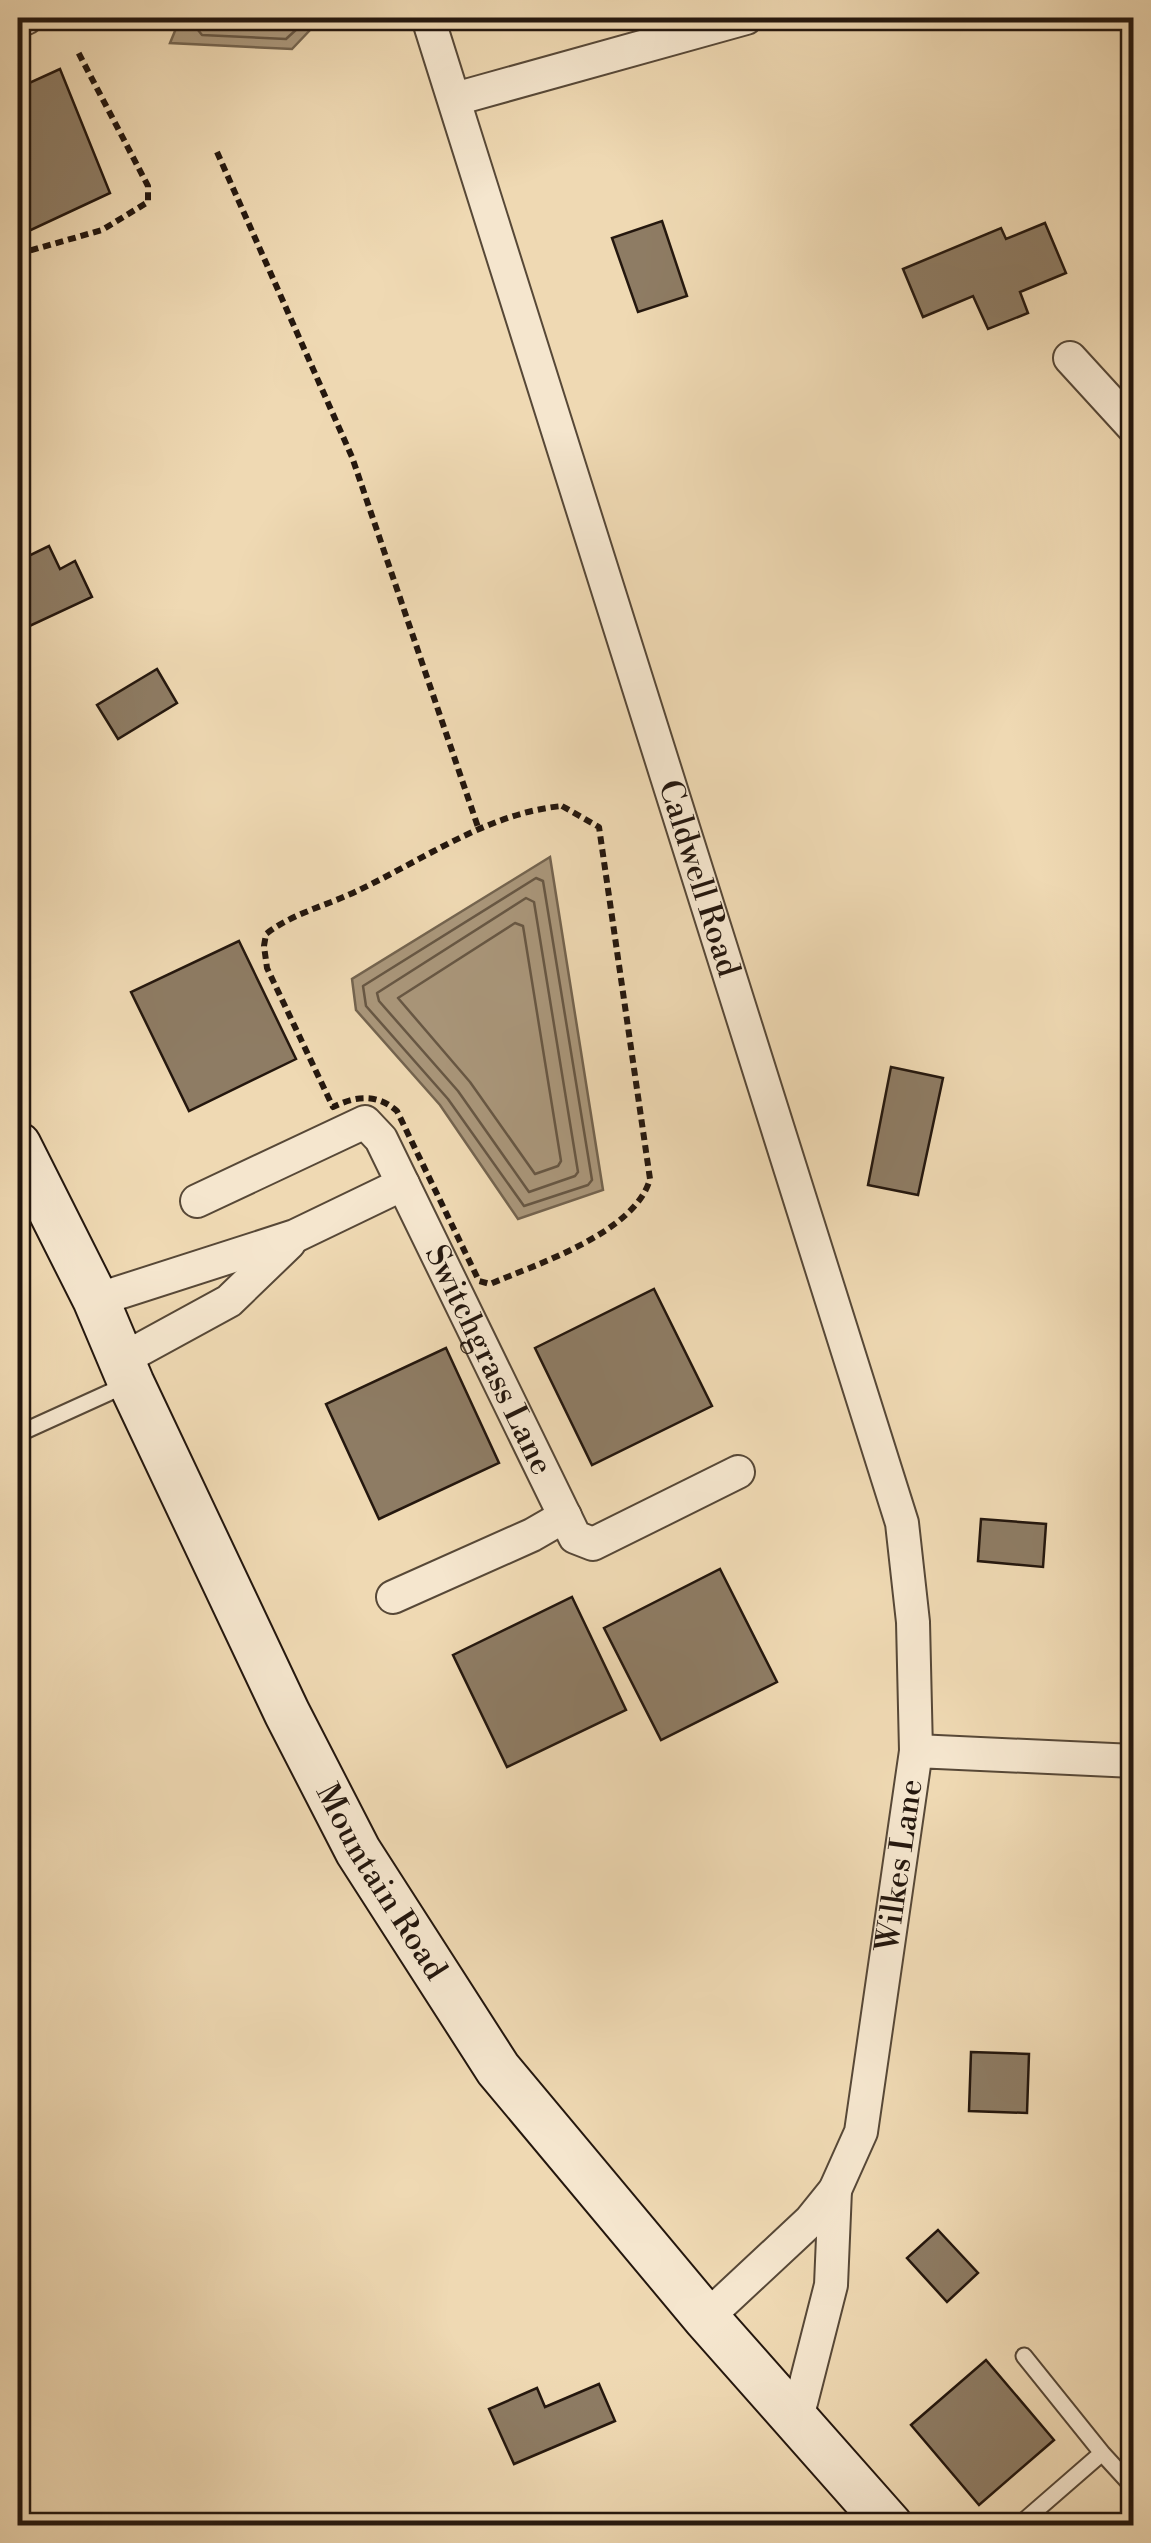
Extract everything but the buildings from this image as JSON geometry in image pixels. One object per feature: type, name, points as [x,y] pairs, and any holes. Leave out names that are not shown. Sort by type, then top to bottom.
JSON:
[{"type":"main road","name":"Mountain Road","points":[[18,1145],[96,1300],[287,1713],[358,1851],[498,2069],[706,2318],[890,2526]]},
{"type":"street","points":[[18,21],[26,18]]},
{"type":"street","name":"Caldwell Road","points":[[428,18],[902,1523],[914,1622],[916,1751]]},
{"type":"street","points":[[454,100],[746,18]]},
{"type":"street","points":[[1070,358],[1134,428]]},
{"type":"street","name":"Switchgrass Lane","points":[[198,1202],[365,1122],[381,1139],[570,1526]]},
{"type":"street","points":[[96,1300],[296,1236],[403,1184]]},
{"type":"street","points":[[126,1371],[229,1301],[296,1236]]},
{"type":"street","points":[[392,1598],[532,1535],[570,1526],[593,1544],[738,1472]]},
{"type":"street","name":"Wilkes Lane","points":[[706,2318],[810,2221],[834,2190],[861,2132],[916,1751],[1134,1760]]},
{"type":"street","name":"Wilkes Lane","points":[[796,2422],[831,2285],[834,2190]]},
{"type":"lane","points":[[18,1434],[126,1371]]},
{"type":"lane","points":[[1024,2356],[1134,2488]]},
{"type":"lane","points":[[1030,2522],[1102,2453]]},
{"type":"path","points":[[18,254],[102,230],[148,202],[148,186],[78,50]]},
{"type":"path","points":[[218,152],[352,457],[479,830]]},
{"type":"path","points":[[562,806],[599,827],[650,1180],[643,1198],[598,1234],[490,1284],[479,1281],[397,1111],[386,1102],[371,1098],[353,1098],[333,1107],[267,968],[264,946],[266,934],[283,921],[354,892],[479,830],[519,812],[562,806]]},
{"type":"water","points":[[205,18],[305,18],[312,28],[292,49],[170,43],[177,26]]},
{"type":"water","points":[[550,857],[603,1190],[518,1219],[440,1105],[356,1010],[352,979]]}]
